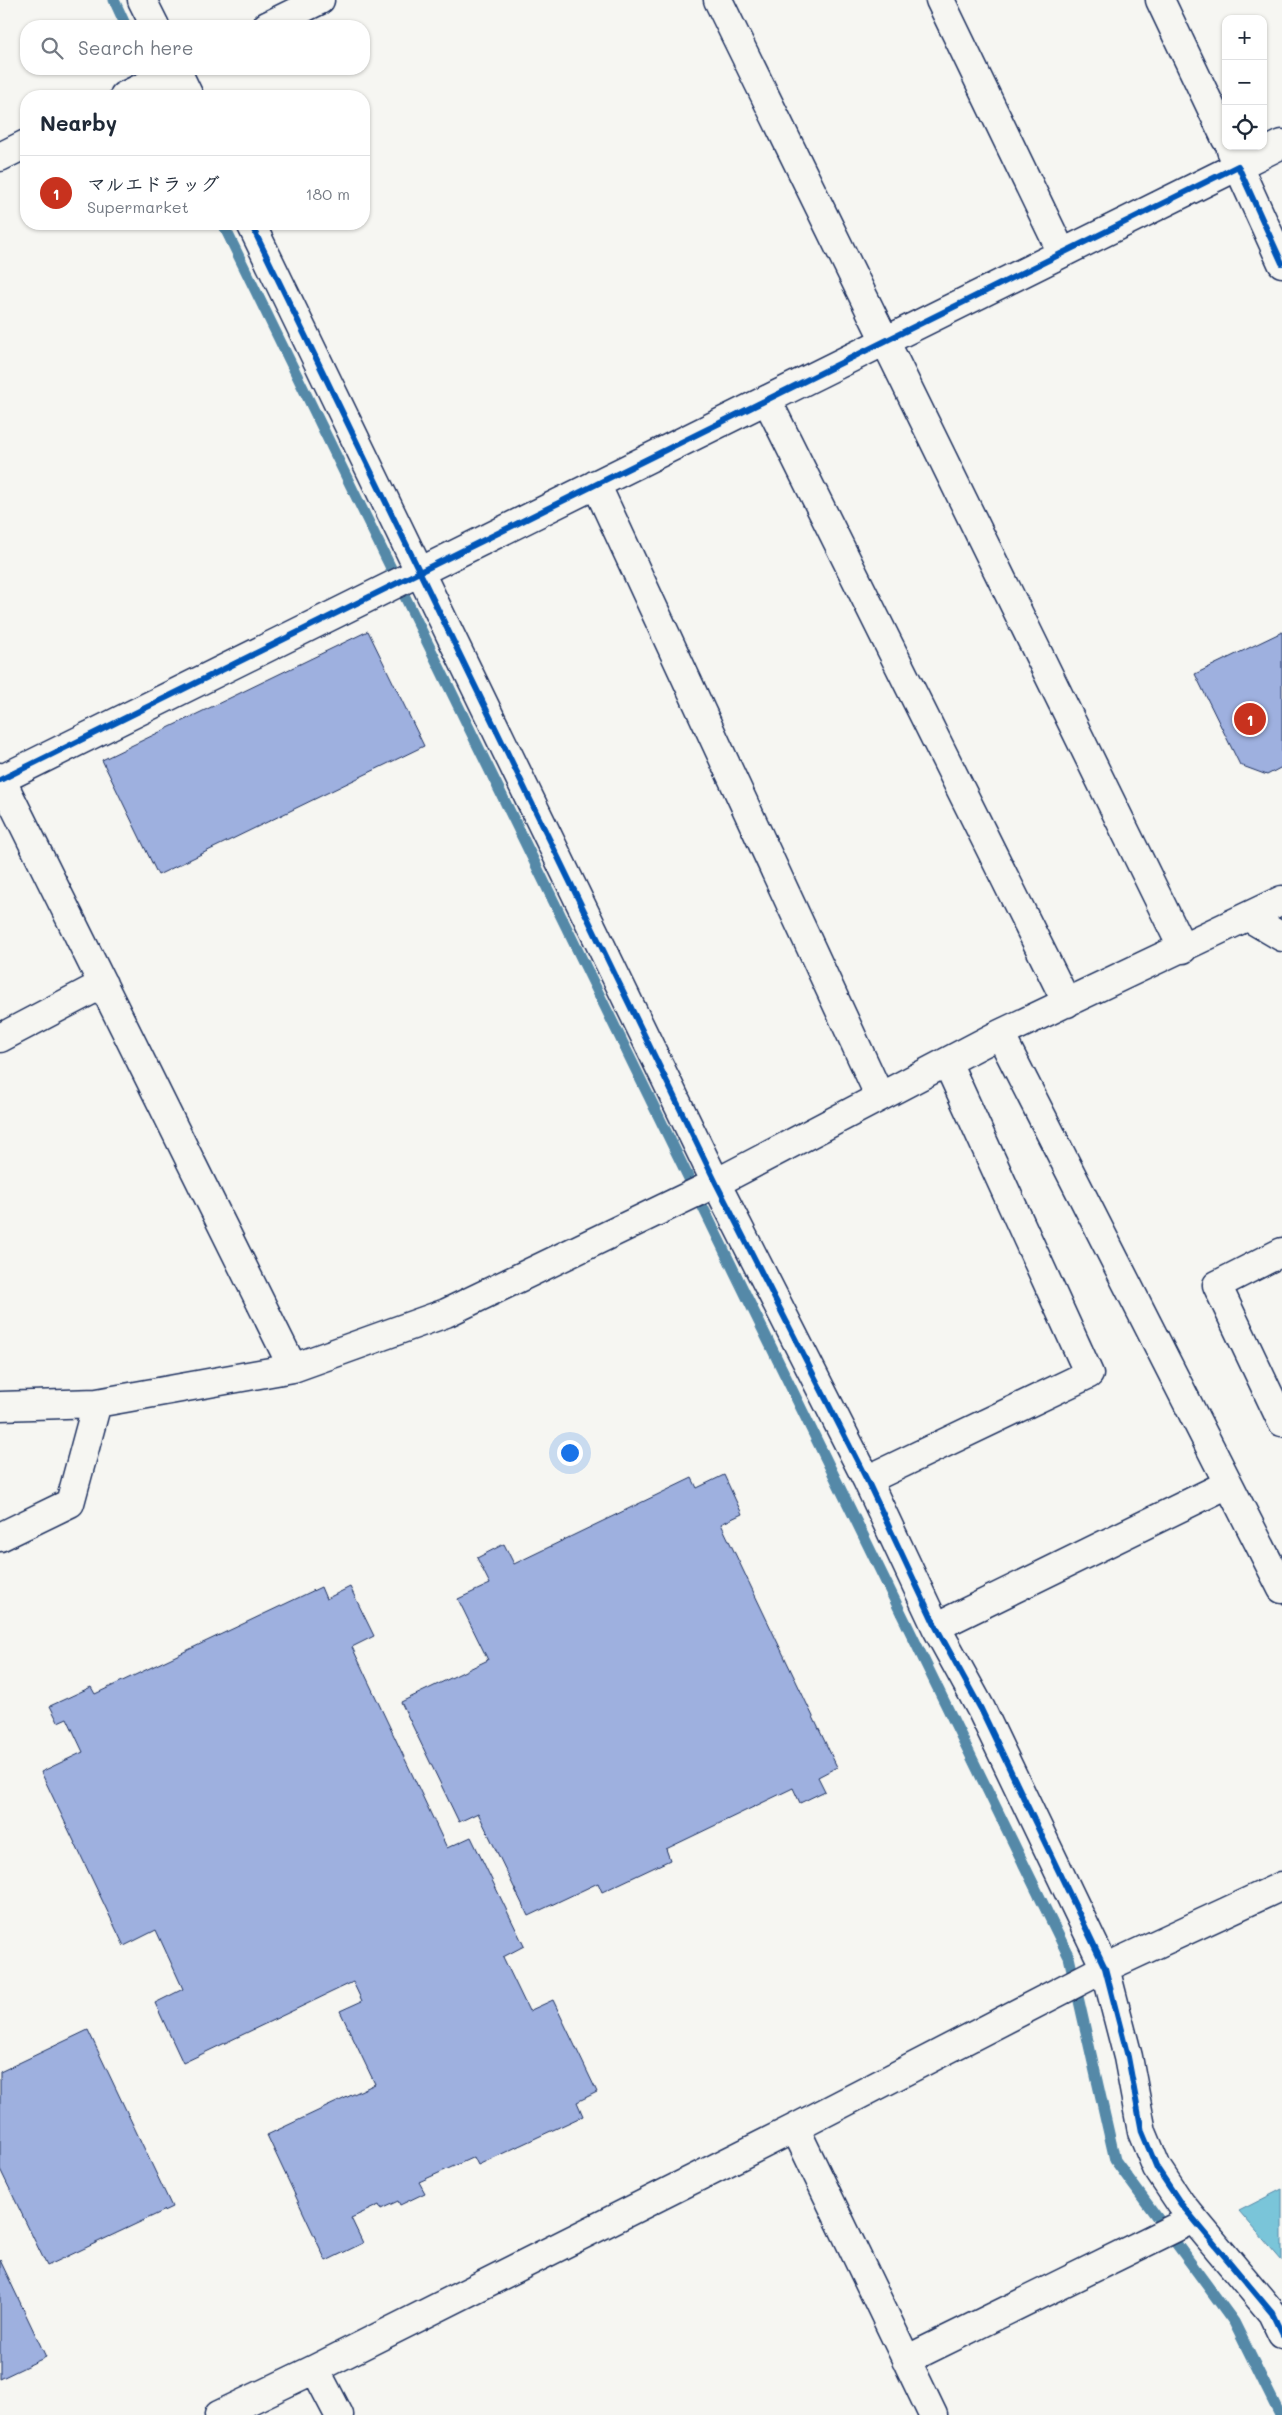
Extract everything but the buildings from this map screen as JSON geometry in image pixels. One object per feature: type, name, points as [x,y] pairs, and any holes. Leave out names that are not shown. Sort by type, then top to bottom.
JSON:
[{"type":"street","points":[[142,0],[152,20]]},
{"type":"street","points":[[279,20],[320,0]]},
{"type":"street","points":[[718,0],[1183,949]]},
{"type":"street","points":[[940,0],[1062,253]]},
{"type":"street","points":[[1160,0],[1222,131]]},
{"type":"street","points":[[136,90],[165,75]]},
{"type":"street","points":[[180,75],[186,90]]},
{"type":"street","points":[[293,1368],[0,779],[1062,253],[1234,156],[1282,144]]},
{"type":"street","points":[[0,157],[20,147]]},
{"type":"street","points":[[1234,156],[1282,263]]},
{"type":"street","points":[[253,230],[714,1183],[867,1480],[936,1627],[981,1709],[1105,1968],[1128,2058],[1142,2132],[1157,2168],[1181,2204],[1272,2312],[1282,2334]]},
{"type":"street","points":[[767,400],[1067,1003]]},
{"type":"street","points":[[596,484],[880,1097]]},
{"type":"street","points":[[0,1406],[97,1403],[293,1368],[446,1313],[714,1183],[1000,1034],[1183,949],[1282,900]]},
{"type":"street","points":[[1248,917],[1282,937]]},
{"type":"street","points":[[0,1038],[103,984]]},
{"type":"street","points":[[1000,1034],[1282,1589]]},
{"type":"street","points":[[867,1480],[1089,1374],[947,1062]]},
{"type":"street","points":[[1279,1408],[1217,1285],[1282,1252]]},
{"type":"street","points":[[0,1537],[70,1503],[97,1403]]},
{"type":"street","points":[[936,1627],[1228,1484]]},
{"type":"street","points":[[219,2415],[795,2128],[1105,1968],[1282,1886]]},
{"type":"street","points":[[795,2128],[932,2415]]},
{"type":"street","points":[[906,2360],[1193,2219]]},
{"type":"street","points":[[314,2369],[339,2415]]},
{"type":"water","points":[[1282,2189],[1282,2261],[1239,2211]]},
{"type":"waterway","points":[[114,0],[123,20]]},
{"type":"waterway","points":[[150,75],[158,90]]},
{"type":"waterway","points":[[226,230],[1069,1957],[1115,2160],[1234,2322],[1280,2415]]},
{"type":"cycle path","points":[[0,780],[1238,166],[1282,263]]},
{"type":"cycle path","points":[[254,230],[716,1183],[867,1480],[936,1627],[981,1709],[1105,1968],[1128,2057],[1142,2132],[1157,2168],[1181,2204],[1272,2313],[1282,2334]]},
{"type":"place","name":"マルエドラッグ","points":[[1250,719]]}]
